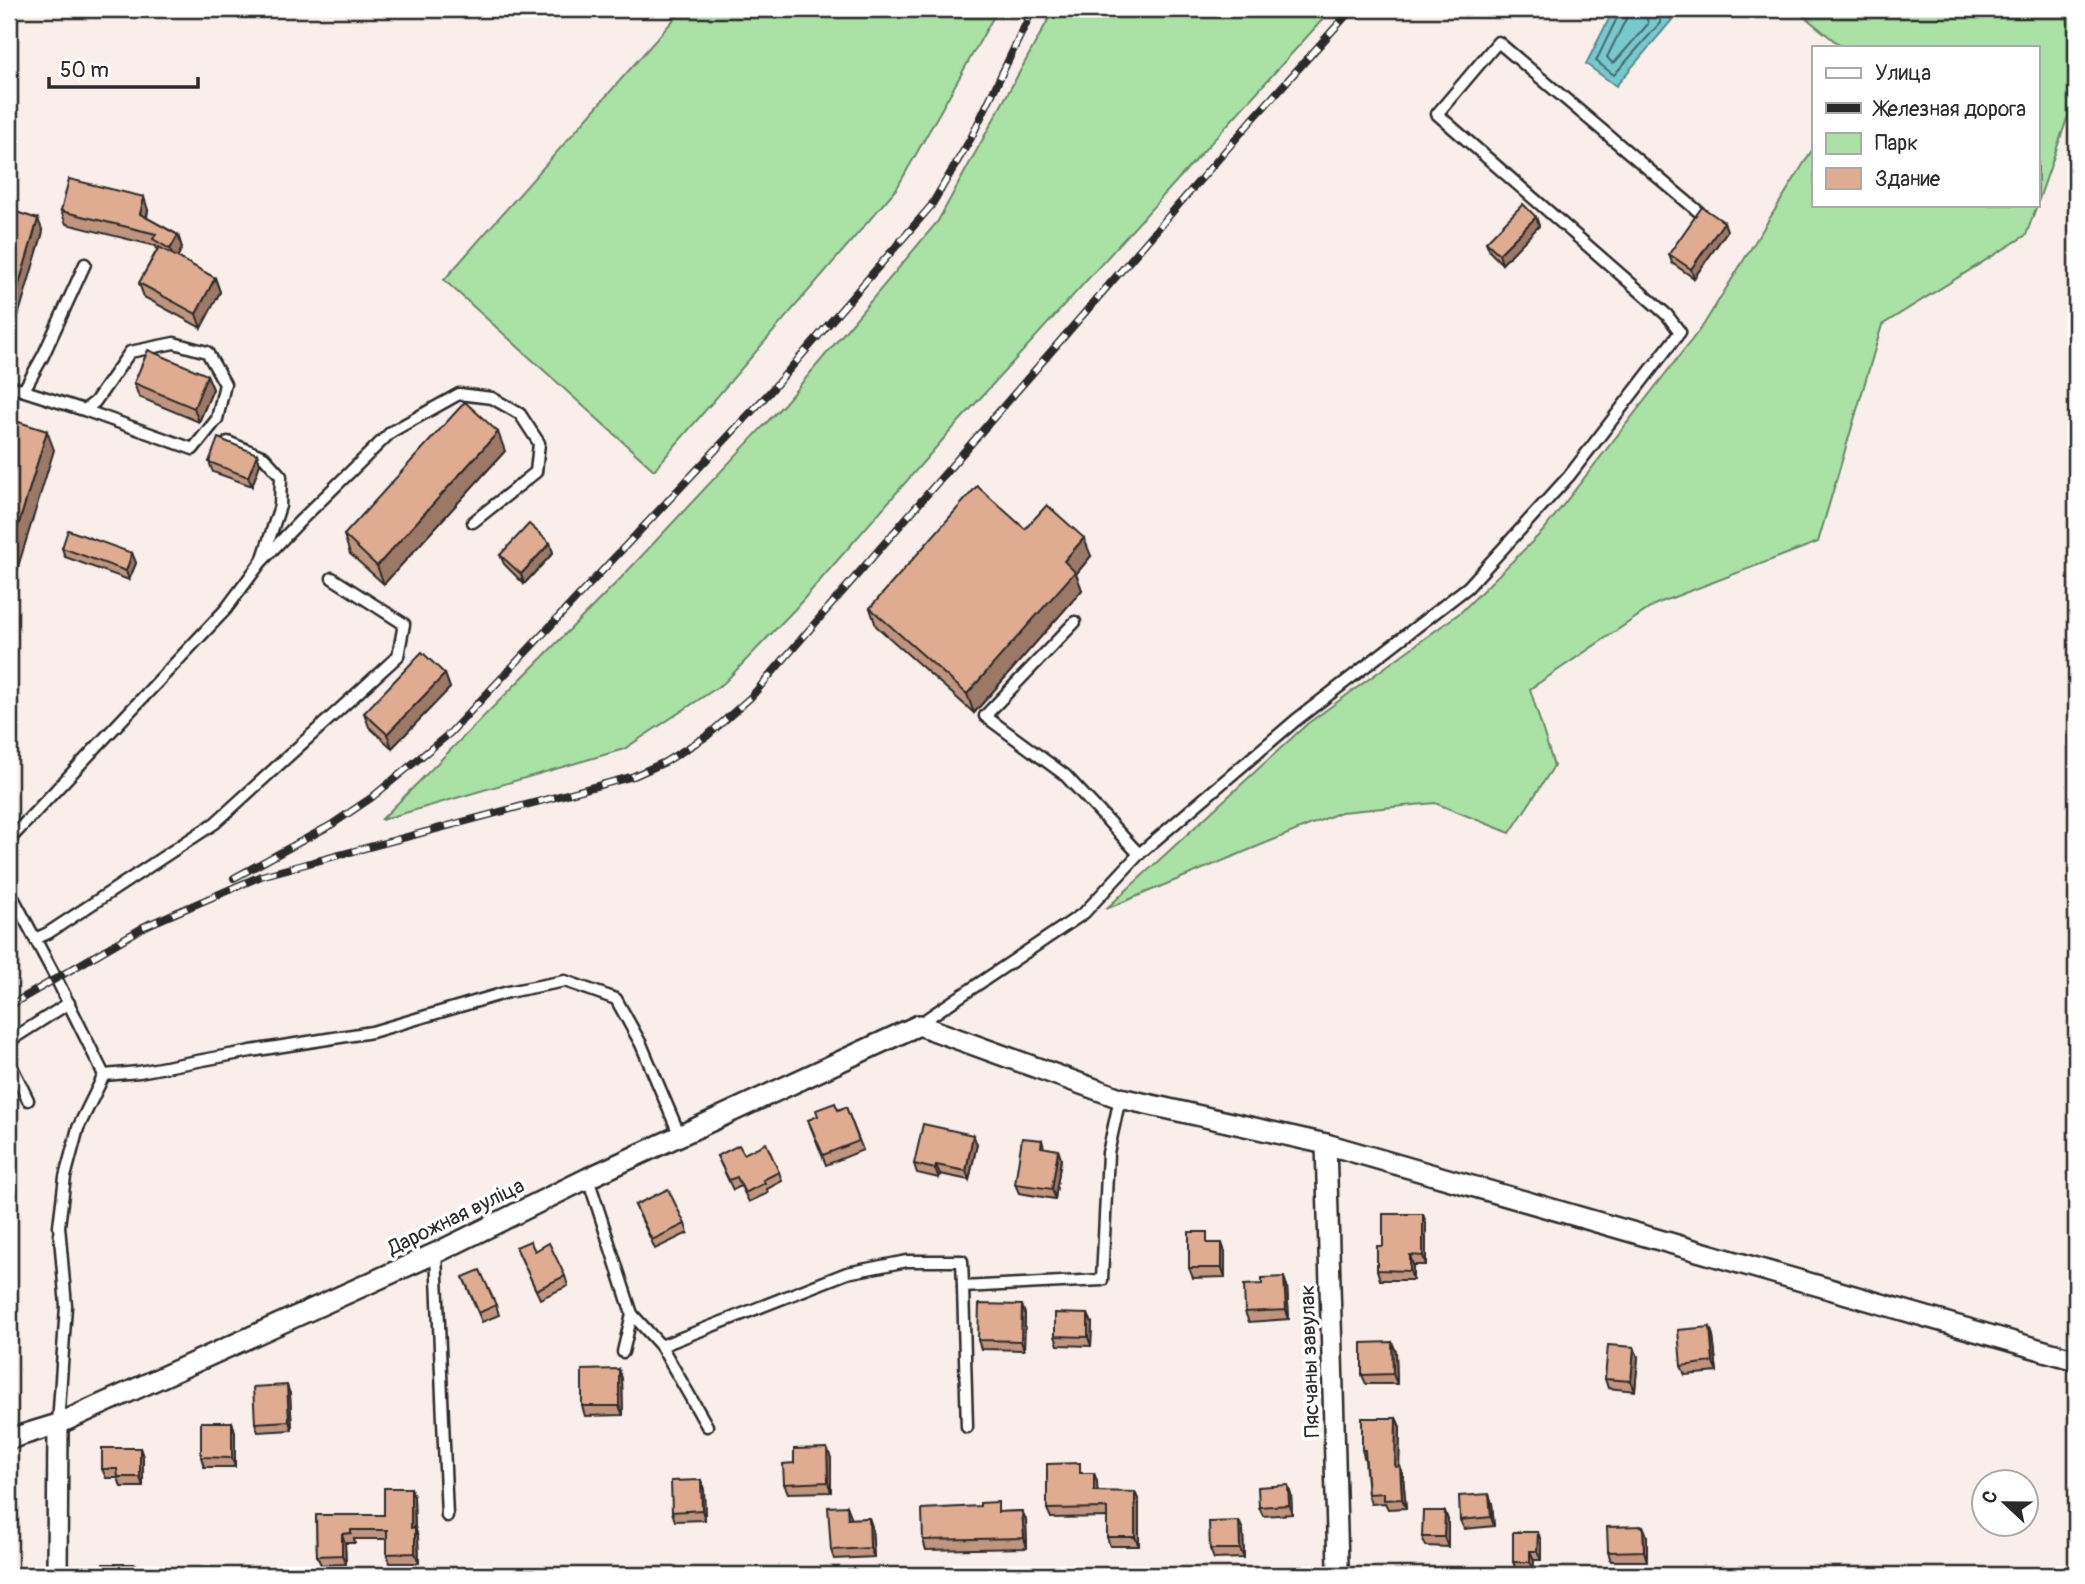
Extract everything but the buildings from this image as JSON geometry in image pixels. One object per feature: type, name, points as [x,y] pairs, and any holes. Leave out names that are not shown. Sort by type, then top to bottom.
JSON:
[{"type":"street","points":[[919,1025],[1120,1098],[1326,1144],[2076,1360]]},
{"type":"street","name":"Дарожная вуліца","points":[[9,1439],[58,1424],[436,1253],[588,1178],[919,1025]]},
{"type":"street","name":"Пясчаны завулак","points":[[1326,1144],[1338,1566],[1336,1575]]},
{"type":"street","points":[[57,1575],[58,1424]]},
{"type":"lane","points":[[919,1025],[1084,913],[1139,855],[1296,720],[1468,587],[1569,476],[1680,332],[1667,315],[1437,114],[1498,42],[1699,212]]},
{"type":"lane","points":[[24,390],[43,356],[85,264]]},
{"type":"lane","points":[[9,386],[193,449],[216,419],[225,384],[207,352],[174,343],[130,352],[95,402],[85,410]]},
{"type":"lane","points":[[9,840],[226,609],[261,562],[300,520],[391,432],[459,394],[492,398],[520,414],[539,443],[536,472],[473,522]]},
{"type":"lane","points":[[228,442],[264,457],[281,476],[280,506],[261,562]]},
{"type":"lane","points":[[36,939],[215,823],[398,656],[404,624],[332,578]]},
{"type":"lane","points":[[1075,622],[985,716],[1065,775],[1139,855]]},
{"type":"lane","points":[[9,890],[104,1075]]},
{"type":"lane","points":[[104,1075],[139,1072],[372,1032],[508,992],[565,981],[616,999],[641,1044],[680,1136]]},
{"type":"lane","points":[[9,1041],[69,1003]]},
{"type":"lane","points":[[9,1061],[29,1100]]},
{"type":"lane","points":[[58,1424],[66,1306],[59,1226],[65,1177],[78,1128],[104,1075]]},
{"type":"lane","points":[[963,1287],[1102,1280],[1108,1153],[1120,1098]]},
{"type":"lane","points":[[588,1178],[632,1314],[661,1346],[707,1426]]},
{"type":"lane","points":[[436,1253],[447,1516]]},
{"type":"lane","points":[[661,1346],[847,1273],[907,1261],[962,1261],[967,1426]]},
{"type":"lane","points":[[623,1352],[632,1314]]},
{"type":"green space","points":[[683,9],[998,9],[897,188],[654,470],[444,280]]},
{"type":"green space","points":[[1054,9],[1332,9],[946,436],[795,609],[724,683],[624,749],[381,820],[621,578],[785,403],[938,221]]},
{"type":"green space","points":[[1795,9],[2076,9],[2076,93],[2039,199],[2039,46],[1841,46]]},
{"type":"green space","points":[[1812,150],[1812,206],[2037,206],[2026,235],[1882,325],[1818,542],[1656,604],[1530,689],[1554,766],[1510,833],[1435,803],[1341,812],[1106,909],[1307,724],[1461,612],[1543,531],[1704,324]]},
{"type":"water","points":[[1614,9],[1657,9],[1672,20],[1616,86],[1586,64]]},
{"type":"railway","points":[[234,878],[331,825],[371,798],[450,733],[769,393],[931,206],[971,138],[1033,9]]},
{"type":"railway","points":[[143,927],[261,876],[634,776],[665,762],[707,736],[751,697],[1253,119],[1352,9]]},
{"type":"railway","points":[[9,1006],[151,923]]}]
